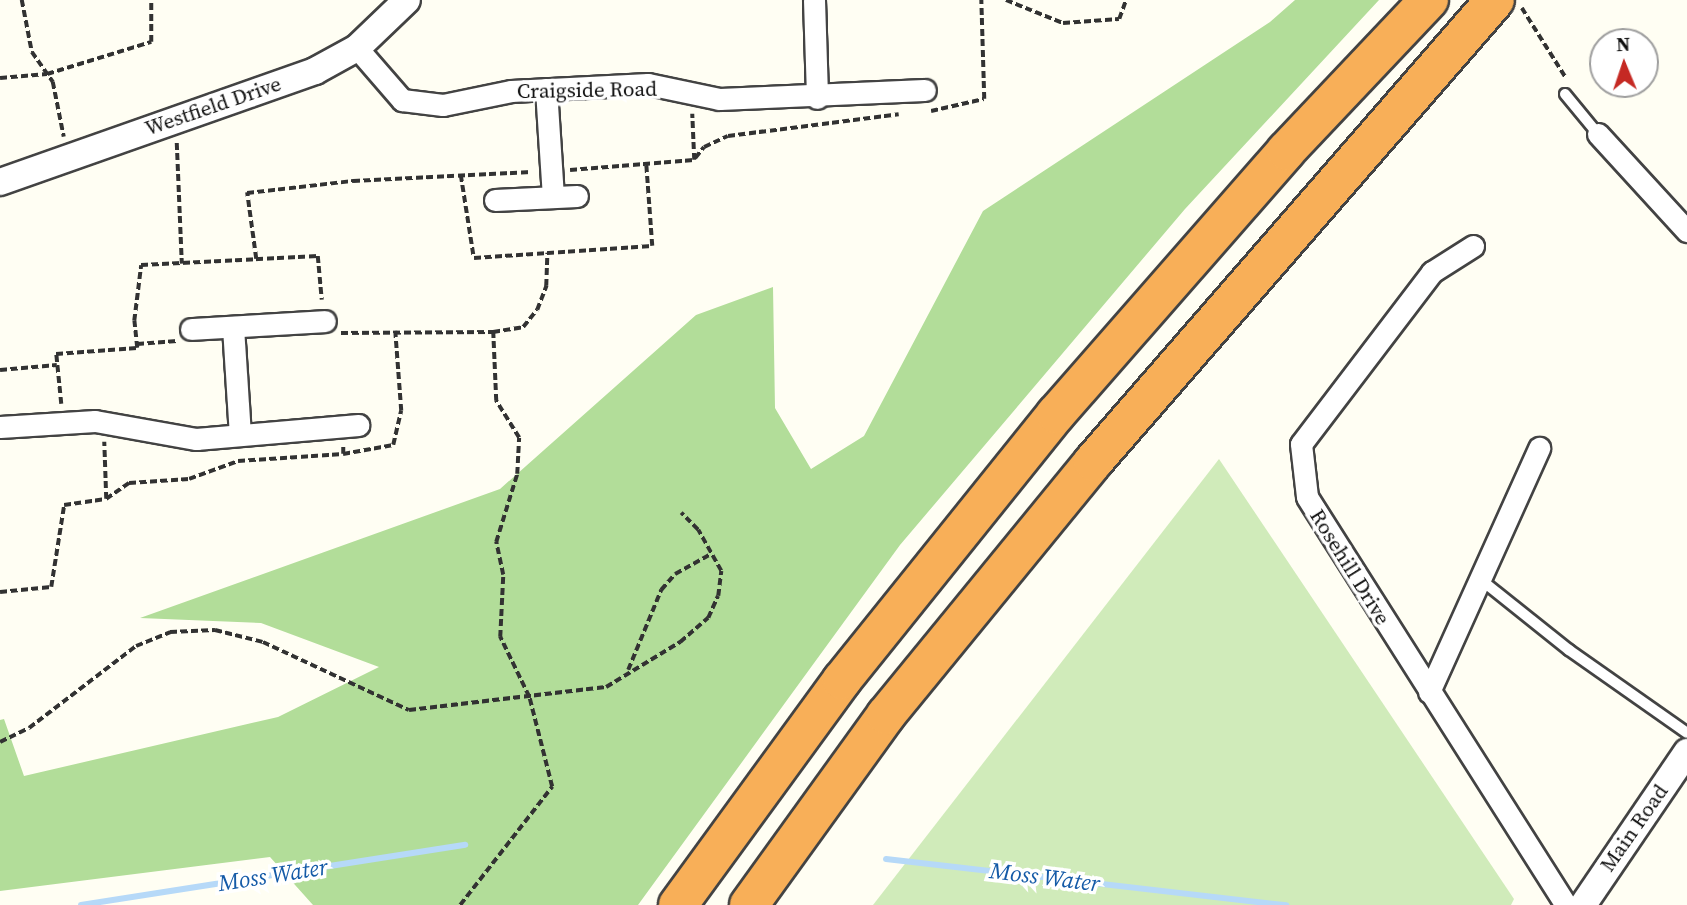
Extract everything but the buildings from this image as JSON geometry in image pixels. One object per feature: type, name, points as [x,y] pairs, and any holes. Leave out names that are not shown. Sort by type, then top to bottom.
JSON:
[{"type":"highway","points":[[678,905],[842,680],[1056,414],[1286,151],[1429,0]]},
{"type":"highway","points":[[749,905],[886,715],[1093,462],[1494,0]]},
{"type":"street","name":"Westfield Drive","points":[[0,181],[315,71],[357,48],[407,0]]},
{"type":"street","points":[[814,0],[817,98]]},
{"type":"street","name":"Craigside Road","points":[[357,48],[402,100],[443,105],[511,91],[648,84],[719,99],[817,98],[925,90]]},
{"type":"street","points":[[546,89],[553,196]]},
{"type":"street","points":[[1598,134],[1687,231]]},
{"type":"street","points":[[495,201],[577,195]]},
{"type":"street","name":"Rosehill Drive","points":[[1473,246],[1432,272],[1301,444],[1307,498],[1566,905]]},
{"type":"street","points":[[191,328],[324,321]]},
{"type":"street","points":[[233,327],[240,435]]},
{"type":"street","points":[[0,428],[103,423],[196,439],[349,425]]},
{"type":"street","points":[[1429,692],[1539,448]]},
{"type":"street","name":"Main Road","points":[[1583,905],[1687,752]]},
{"type":"lane","points":[[1569,91],[1598,134]]},
{"type":"lane","points":[[1480,579],[1569,650],[1687,733]]},
{"type":"path","points":[[22,0],[32,52],[47,74],[71,156]]},
{"type":"path","points":[[0,78],[47,74],[151,42],[151,0]]},
{"type":"path","points":[[1006,0],[1063,23],[1119,19],[1126,0]]},
{"type":"path","points":[[1517,0],[1569,91]]},
{"type":"path","points":[[256,259],[247,193],[461,175],[552,172],[694,160],[691,93]]},
{"type":"path","points":[[176,119],[182,264]]},
{"type":"path","points":[[461,175],[474,258],[652,246],[646,165]]},
{"type":"path","points":[[460,905],[552,787],[529,697],[500,637],[503,575],[496,542],[517,474],[519,438],[496,401],[493,331],[523,327],[537,310],[546,286],[547,253]]},
{"type":"path","points":[[137,344],[192,340],[191,328]]},
{"type":"path","points":[[0,592],[51,587],[64,505],[106,499],[130,483],[189,479],[238,461],[343,454],[393,445],[401,411],[394,331]]},
{"type":"path","points":[[0,370],[57,365]]},
{"type":"path","points":[[103,423],[106,499]]},
{"type":"path","points":[[343,454],[349,425]]},
{"type":"path","points":[[0,742],[29,728],[135,646],[170,632],[215,630],[263,642],[409,710],[606,687],[680,642],[708,618],[718,596],[722,571],[698,530],[681,513]]},
{"type":"path","points":[[627,672],[661,590],[675,574],[710,554]]},
{"type":"green space","points":[[1295,0],[1379,0],[1185,209],[900,545],[638,905],[313,905],[270,857],[0,891],[0,720],[4,719],[24,776],[278,717],[379,667],[261,623],[140,618],[500,489],[696,315],[773,287],[775,408],[811,469],[864,436],[983,211],[1270,22]]},
{"type":"green space","points":[[1219,459],[1514,899],[1511,905],[873,905]]},
{"type":"waterway","name":"Moss Water","points":[[81,905],[465,845]]},
{"type":"waterway","name":"Moss Water","points":[[886,859],[1286,905]]}]
